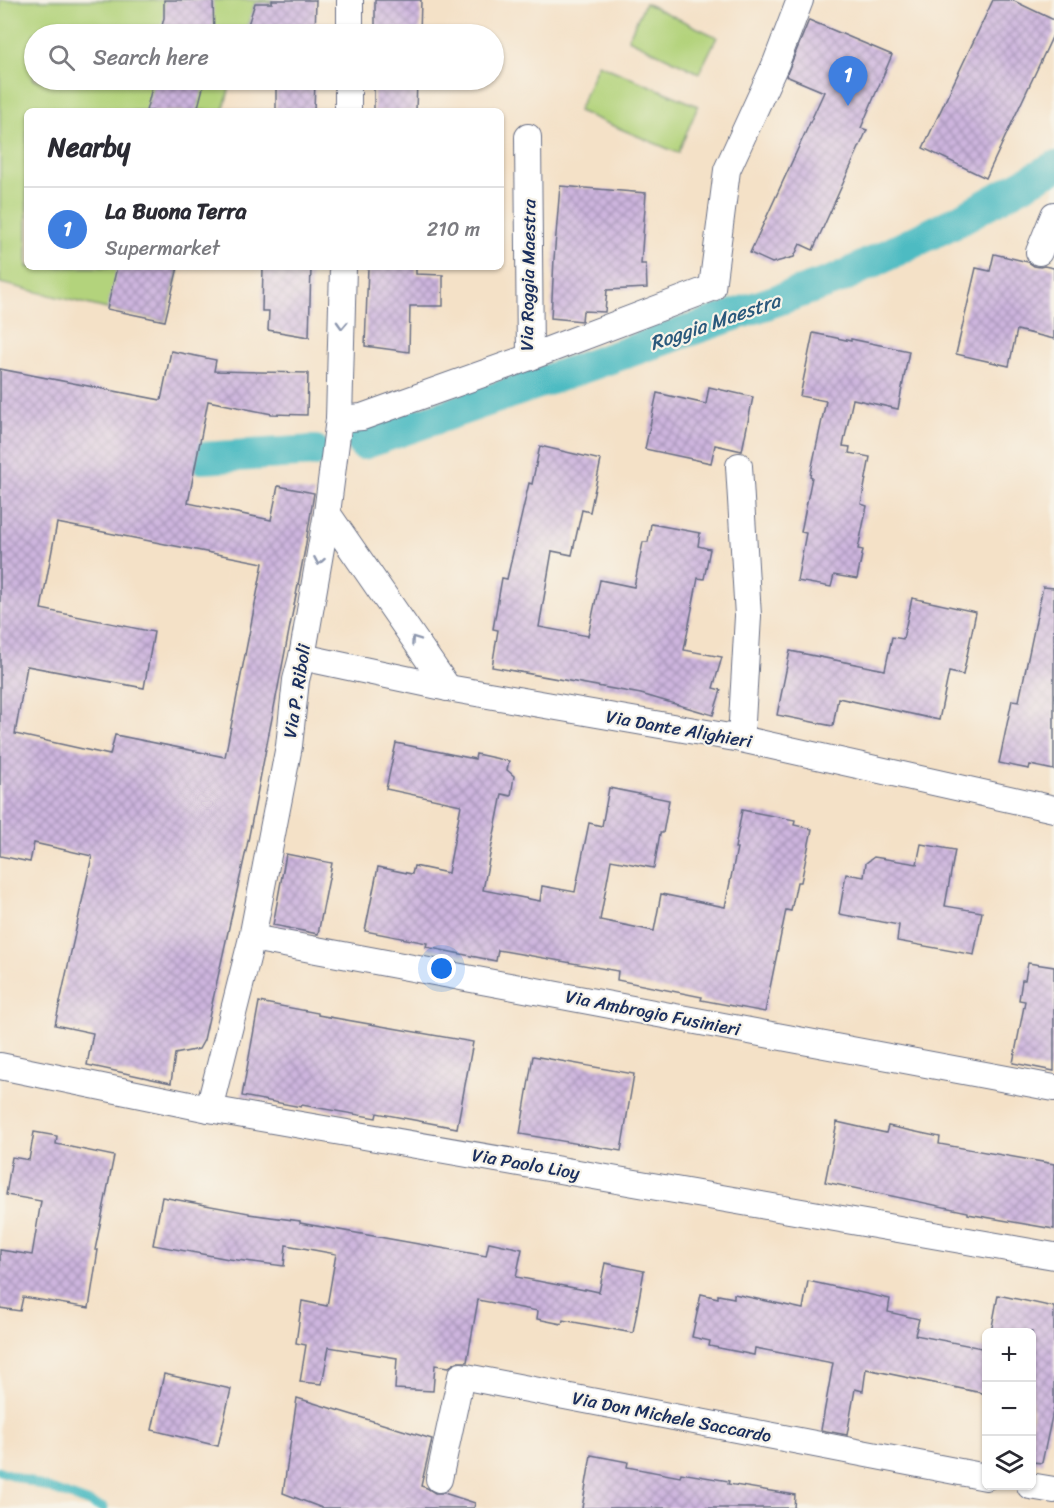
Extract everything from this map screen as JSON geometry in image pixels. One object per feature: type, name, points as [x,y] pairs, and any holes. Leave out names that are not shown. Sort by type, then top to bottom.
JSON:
[{"type":"street","points":[[350,24],[351,0]]},
{"type":"street","points":[[530,357],[712,288],[727,170],[776,63],[800,0]]},
{"type":"street","points":[[348,90],[348,108]]},
{"type":"street","name":"Via Roggia Maestra","points":[[339,419],[363,417],[530,357],[528,137]]},
{"type":"street","points":[[1039,252],[1054,215]]},
{"type":"street","name":"Via P. Riboli","points":[[209,1108],[252,939],[289,746],[297,680],[327,513],[339,419],[343,270]]},
{"type":"street","points":[[739,466],[748,616],[741,739]]},
{"type":"street","points":[[327,513],[448,688]]},
{"type":"street","name":"Via Dante Alighieri","points":[[302,657],[448,688],[741,739],[1054,809]]},
{"type":"street","name":"Via Ambrogio Fusinieri","points":[[252,939],[1054,1088]]},
{"type":"street","name":"Via Paolo Lioy","points":[[0,1066],[209,1108],[1054,1256]]},
{"type":"street","name":"Via Don Michele Saccardo","points":[[439,1479],[461,1376],[982,1476]]},
{"type":"street","points":[[1036,1486],[1054,1490]]},
{"type":"green space","points":[[0,0],[272,0],[271,3],[255,3],[248,24],[24,24],[24,90],[229,90],[224,108],[24,108],[24,270],[178,270],[165,321],[0,283]]},
{"type":"green space","points":[[645,3],[717,37],[699,73],[628,39]]},
{"type":"green space","points":[[598,64],[698,106],[678,153],[578,111]]},
{"type":"building","points":[[164,0],[213,0],[214,24],[162,24]]},
{"type":"building","points":[[272,0],[316,0],[315,24],[248,24],[255,3],[272,3]]},
{"type":"building","points":[[375,0],[421,0],[420,24],[375,24]]},
{"type":"building","points":[[993,0],[1012,0],[1054,20],[1054,33],[986,178],[923,148]]},
{"type":"building","points":[[809,20],[892,55],[861,128],[867,130],[813,250],[800,244],[794,257],[772,263],[750,253],[824,92],[786,76]]},
{"type":"building","points":[[151,90],[202,90],[198,108],[147,108]]},
{"type":"building","points":[[276,90],[315,90],[314,108],[276,108]]},
{"type":"building","points":[[374,90],[417,90],[416,108],[374,108]]},
{"type":"building","points":[[560,186],[646,193],[641,264],[646,264],[647,288],[607,290],[605,312],[583,311],[582,321],[551,318]]},
{"type":"building","points":[[994,254],[1028,262],[1034,266],[1054,268],[1054,339],[1017,330],[1009,366],[956,354],[976,268],[990,271]]},
{"type":"building","points":[[116,270],[177,270],[165,321],[107,309]]},
{"type":"building","points":[[263,270],[311,270],[309,337],[268,330],[269,311],[262,311]]},
{"type":"building","points":[[368,270],[416,270],[416,274],[443,275],[443,306],[410,306],[409,352],[365,346]]},
{"type":"building","points":[[813,333],[909,351],[898,409],[853,399],[843,446],[850,447],[849,453],[870,457],[861,504],[867,506],[858,549],[863,550],[857,579],[834,575],[831,587],[797,581],[806,533],[801,532],[812,477],[810,476],[826,401],[800,396]]},
{"type":"building","points":[[171,351],[216,360],[214,371],[308,373],[307,415],[272,414],[208,401],[188,503],[271,520],[278,486],[314,493],[247,846],[204,1040],[199,1049],[175,1054],[171,1083],[87,1065],[93,1033],[55,1025],[92,856],[34,843],[30,862],[0,856],[0,369],[161,400]],"holes":[[[57,523],[263,563],[225,757],[115,735],[110,755],[15,734],[27,666],[144,688],[154,632],[41,609]]]},
{"type":"building","points":[[709,387],[753,397],[742,451],[715,445],[711,463],[645,449],[657,393],[706,404]]},
{"type":"building","points":[[540,446],[601,460],[590,512],[582,510],[572,555],[552,551],[539,627],[588,636],[600,580],[634,587],[643,542],[648,542],[651,524],[700,533],[698,546],[710,549],[704,579],[698,578],[684,650],[722,657],[713,688],[721,690],[713,715],[641,694],[492,667],[498,630],[493,629],[502,578],[507,579]]},
{"type":"building","points":[[1043,587],[1054,588],[1054,770],[1030,765],[1029,769],[999,763],[1012,700],[1019,701]]},
{"type":"building","points":[[912,598],[976,612],[963,675],[949,672],[939,720],[838,698],[833,726],[777,715],[790,651],[885,670],[892,637],[903,639]]},
{"type":"building","points":[[396,743],[475,759],[476,754],[509,761],[507,770],[514,776],[511,796],[502,794],[483,890],[540,901],[542,886],[575,892],[589,823],[602,826],[609,788],[669,800],[654,868],[611,860],[600,920],[654,931],[661,894],[725,907],[742,810],[795,820],[794,825],[812,829],[801,882],[797,882],[791,911],[786,910],[765,1012],[617,980],[618,971],[498,950],[496,961],[426,947],[427,943],[365,931],[378,867],[412,874],[414,866],[448,873],[461,805],[386,789]]},
{"type":"building","points":[[921,844],[955,850],[945,906],[982,912],[974,955],[897,941],[899,925],[839,914],[846,874],[864,877],[866,863],[874,857],[917,864]]},
{"type":"building","points":[[286,854],[332,863],[318,934],[273,925]]},
{"type":"building","points":[[1028,963],[1054,967],[1054,1071],[1013,1063],[1025,1001],[1019,1000],[1022,980],[1025,980]]},
{"type":"building","points":[[259,1002],[318,1013],[318,1015],[473,1042],[457,1128],[377,1113],[376,1118],[242,1096]]},
{"type":"building","points":[[533,1056],[634,1074],[621,1151],[520,1134]]},
{"type":"building","points":[[837,1122],[886,1133],[888,1126],[940,1137],[939,1144],[1054,1164],[1054,1229],[968,1214],[968,1212],[825,1182]]},
{"type":"building","points":[[34,1132],[57,1136],[56,1144],[114,1156],[95,1250],[98,1250],[89,1308],[23,1297],[20,1311],[0,1308],[0,1250],[32,1255],[41,1201],[6,1195],[12,1157],[29,1160]]},
{"type":"building","points":[[162,1197],[486,1256],[489,1242],[522,1249],[516,1277],[585,1290],[599,1292],[605,1263],[644,1271],[633,1333],[563,1320],[562,1324],[537,1319],[538,1311],[478,1300],[467,1362],[457,1362],[449,1367],[435,1365],[433,1391],[395,1389],[397,1358],[329,1347],[322,1384],[300,1382],[306,1345],[296,1343],[302,1301],[327,1306],[336,1254],[286,1245],[284,1266],[153,1245]]},
{"type":"building","points":[[808,1281],[890,1299],[888,1312],[919,1319],[915,1335],[982,1348],[982,1393],[866,1369],[863,1391],[855,1389],[847,1435],[821,1430],[833,1363],[755,1348],[754,1355],[709,1346],[710,1341],[692,1337],[701,1294],[718,1298],[718,1295],[734,1298],[734,1294],[803,1309]]},
{"type":"building","points":[[998,1295],[1054,1307],[1054,1407],[1042,1463],[1036,1462],[1036,1328],[992,1328]]},
{"type":"building","points":[[164,1374],[231,1389],[218,1446],[152,1430]]},
{"type":"building","points":[[297,1398],[432,1439],[421,1486],[435,1493],[444,1493],[475,1503],[474,1508],[322,1508],[283,1493]]},
{"type":"building","points":[[591,1455],[628,1462],[627,1467],[680,1477],[681,1473],[729,1481],[728,1484],[795,1495],[794,1508],[582,1508]]},
{"type":"waterway","name":"Roggia Maestra","points":[[363,444],[838,279],[955,222],[1054,167]]},
{"type":"waterway","name":"Roggia Maestra","points":[[202,458],[315,451]]},
{"type":"waterway","points":[[0,1471],[104,1508]]},
{"type":"place","name":"La Buona Terra","points":[[848,106]]}]
